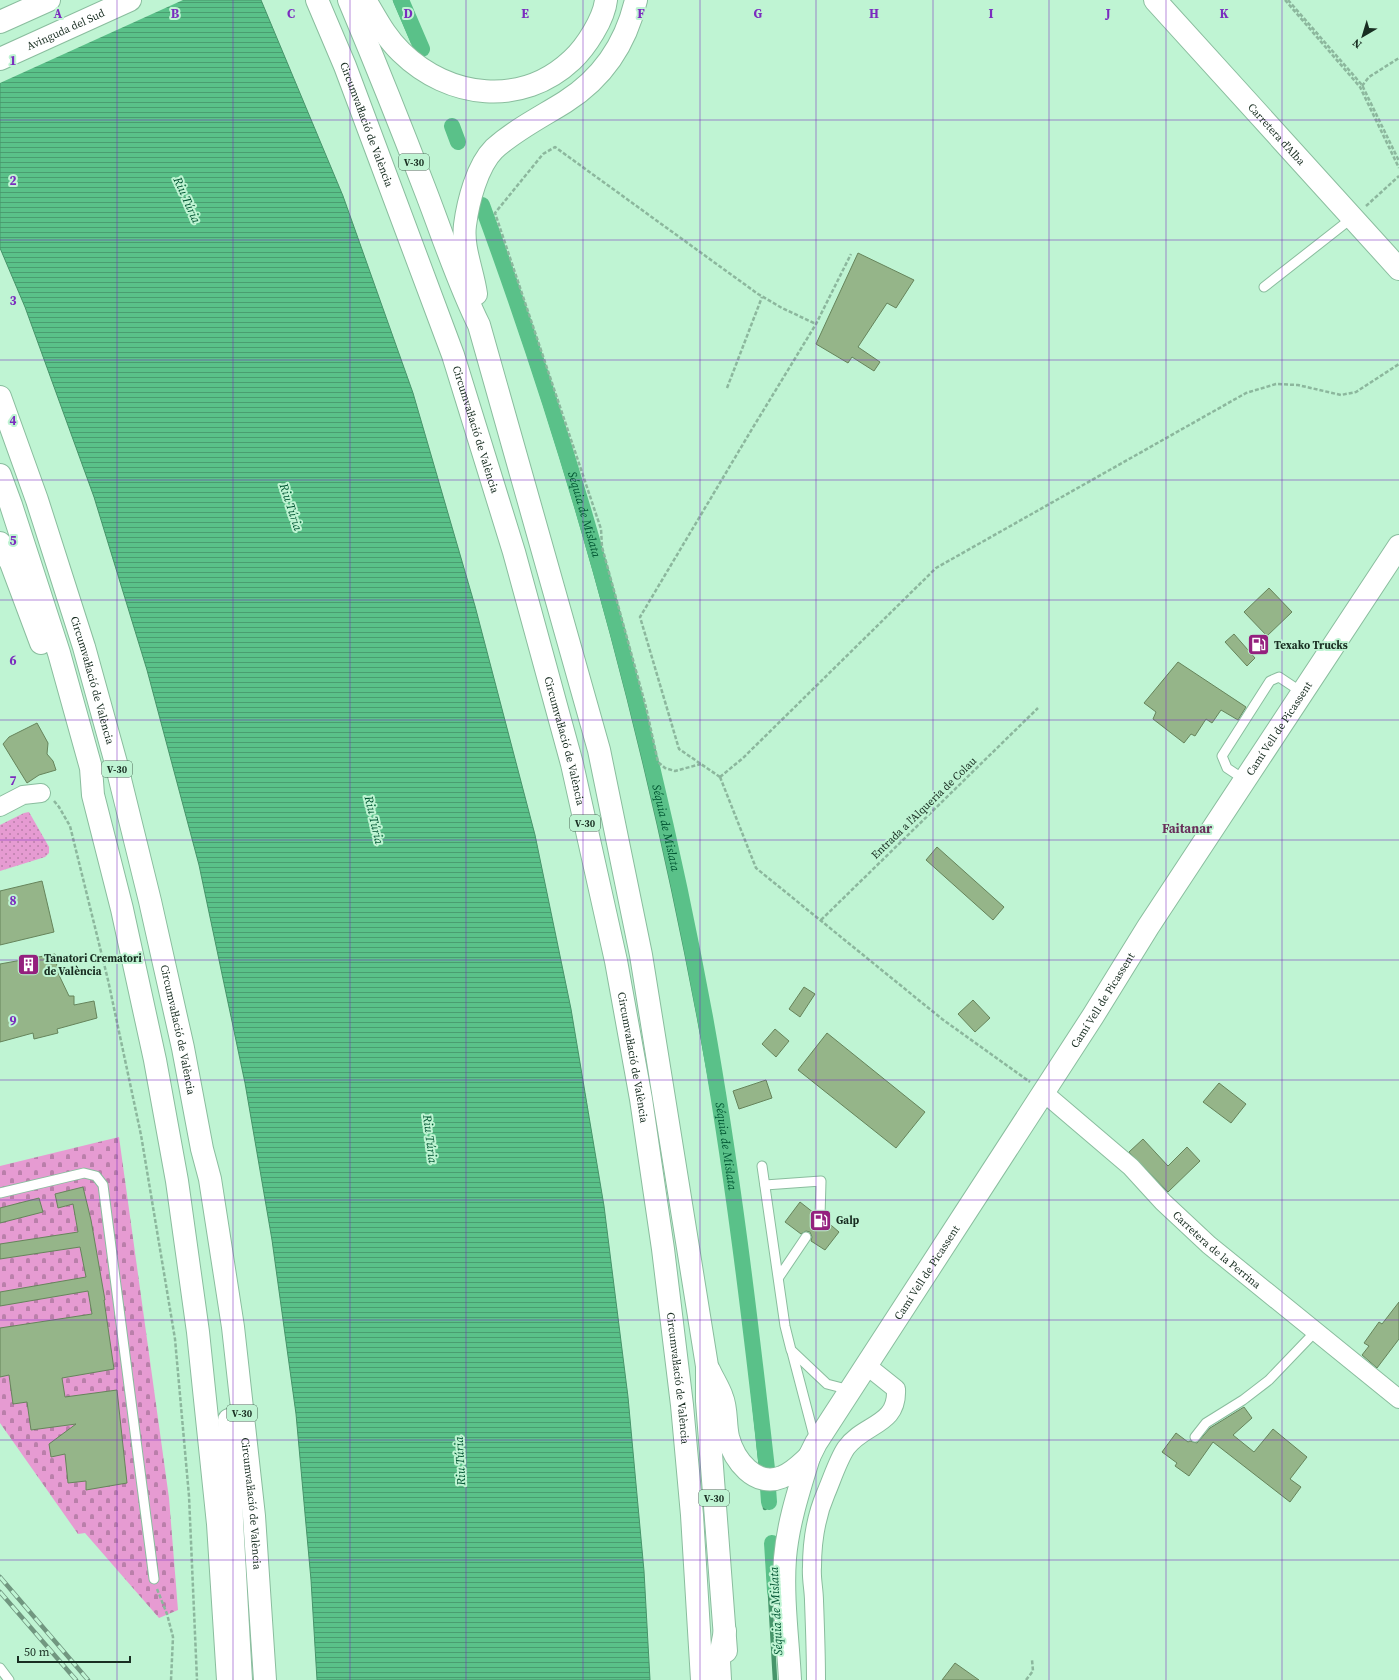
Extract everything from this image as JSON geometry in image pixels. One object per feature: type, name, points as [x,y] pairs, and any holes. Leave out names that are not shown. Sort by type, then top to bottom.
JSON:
[{"type":"main road","points":[[0,22],[49,0]]},
{"type":"main road","name":"Avinguda del Sud","points":[[0,59],[130,0]]},
{"type":"main road","name":"Circumval·lació de València","points":[[317,0],[345,66],[453,355],[514,552],[572,764],[616,961],[641,1099],[662,1241],[682,1405],[691,1507],[702,1680]]},
{"type":"main road","name":"V-30","points":[[349,0],[424,186],[465,297],[479,325],[599,750],[641,955],[707,1366],[707,1401],[725,1630],[727,1680]]},
{"type":"main road","points":[[365,0],[382,30],[400,52],[419,68],[441,81],[467,89],[490,93],[517,90],[543,80],[562,69],[578,54],[594,33],[606,0]]},
{"type":"main road","points":[[479,325],[476,292],[468,256],[465,227],[470,197],[481,170],[493,150],[514,133],[567,101],[593,79],[610,61],[631,20],[636,0]]},
{"type":"main road","name":"Carretera d'Alba","points":[[1155,0],[1399,268]]},
{"type":"main road","name":"Circumval·lació de València","points":[[0,397],[37,500],[82,640],[116,763],[150,901],[183,1048],[202,1149],[210,1179],[232,1327],[254,1516],[265,1680]]},
{"type":"main road","name":"V-30","points":[[0,475],[59,653],[91,768],[94,795],[122,909],[155,1060],[177,1181],[198,1332],[218,1524],[228,1680]]},
{"type":"main road","points":[[0,543],[11,563],[46,656],[79,770],[94,795]]},
{"type":"main road","name":"Camí Vell de Picassent","points":[[812,1450],[1245,780],[1399,546]]},
{"type":"main road","points":[[202,1149],[199,1180],[220,1328],[231,1439],[232,1521],[241,1680]]},
{"type":"main road","points":[[707,1366],[723,1398],[728,1436],[735,1456],[744,1467],[756,1476],[769,1479],[781,1478],[793,1472],[812,1450]]},
{"type":"main road","points":[[790,1680],[785,1591],[786,1557],[793,1507],[812,1450]]},
{"type":"main road","points":[[720,1680],[719,1662],[725,1630]]},
{"type":"street","points":[[0,807],[23,795],[41,793]]},
{"type":"street","name":"Carretera de la Perrina","points":[[1043,1092],[1131,1167],[1163,1202],[1209,1244],[1399,1399]]},
{"type":"street","points":[[816,1680],[812,1568],[815,1527],[819,1512],[846,1449],[857,1435],[882,1422],[890,1413],[896,1398],[896,1389],[866,1365]]},
{"type":"lane","points":[[1264,287],[1352,218]]},
{"type":"lane","points":[[1245,780],[1227,768],[1222,756],[1270,681],[1279,677],[1303,693]]},
{"type":"lane","points":[[762,1166],[785,1326],[812,1450]]},
{"type":"lane","points":[[0,1193],[84,1173],[96,1176],[103,1185],[154,1579]]},
{"type":"lane","points":[[765,1185],[821,1181],[820,1217]]},
{"type":"lane","points":[[779,1277],[806,1237]]},
{"type":"lane","points":[[1195,1437],[1206,1423],[1243,1400],[1269,1380],[1315,1332]]},
{"type":"lane","points":[[791,1350],[827,1384],[850,1390]]},
{"type":"lane","points":[[0,1668],[9,1680]]},
{"type":"path","points":[[1285,0],[1361,86],[1399,168]]},
{"type":"path","points":[[1288,0],[1361,86],[1399,161]]},
{"type":"path","points":[[1361,86],[1369,77],[1399,58]]},
{"type":"path","points":[[701,764],[675,771],[665,768],[658,762],[646,707],[602,547],[601,529],[495,213],[543,154],[555,147],[762,297],[816,324]]},
{"type":"path","points":[[1352,218],[1399,176]]},
{"type":"path","points":[[851,254],[816,324],[640,617],[679,749],[720,777],[756,868],[942,1020],[983,1050],[1015,1070],[1043,1092]]},
{"type":"path","points":[[727,388],[762,297]]},
{"type":"path","points":[[720,777],[743,758],[936,568],[1246,393],[1276,384],[1298,385],[1341,394],[1356,392],[1399,364]]},
{"type":"path","name":"Entrada a l'Alqueria de Colau","points":[[821,920],[1038,708]]},
{"type":"path","points":[[41,793],[52,799],[59,807],[70,826],[108,980],[141,1135],[174,1339],[189,1496],[197,1680]]},
{"type":"path","points":[[154,1579],[173,1636],[171,1680]]},
{"type":"path","points":[[1026,1680],[1033,1671],[1032,1660]]},
{"type":"green space","points":[[29,812],[49,847],[49,853],[45,857],[0,871],[0,825]]},
{"type":"green space","points":[[119,1137],[169,1498],[178,1610],[159,1618],[85,1533],[78,1534],[0,1423],[0,1166]]},
{"type":"water","name":"Riu Túria","points":[[0,0],[261,0],[343,196],[413,393],[475,606],[535,835],[571,1009],[604,1206],[628,1397],[644,1571],[650,1680],[317,1680],[311,1580],[296,1414],[272,1240],[245,1083],[199,865],[147,670],[94,497],[25,307],[0,248]]},
{"type":"pier","points":[[0,0],[183,0],[0,83]]},
{"type":"building","points":[[858,253],[914,280],[896,308],[887,303],[858,347],[880,362],[874,371],[852,357],[848,363],[816,344]]},
{"type":"building","points":[[1269,588],[1292,612],[1267,636],[1244,612]]},
{"type":"building","points":[[1234,634],[1255,658],[1247,666],[1225,642]]},
{"type":"building","points":[[1178,662],[1246,707],[1238,720],[1221,710],[1212,723],[1206,719],[1195,736],[1191,734],[1184,743],[1153,719],[1156,712],[1144,703]]},
{"type":"building","points":[[37,723],[48,743],[47,754],[53,761],[56,770],[39,775],[27,783],[3,744],[9,737]]},
{"type":"building","points":[[937,847],[1004,907],[993,920],[926,860]]},
{"type":"building","points":[[42,881],[54,932],[0,945],[0,891]]},
{"type":"building","name":"Tanatori Crematori de València","points":[[55,954],[58,973],[69,996],[74,996],[74,1005],[94,1001],[97,1018],[57,1029],[58,1033],[34,1039],[33,1033],[0,1042],[0,964]]},
{"type":"building","points":[[804,987],[815,994],[800,1017],[789,1009]]},
{"type":"building","points":[[973,1000],[990,1018],[975,1032],[958,1014]]},
{"type":"building","points":[[775,1029],[789,1041],[776,1057],[762,1044]]},
{"type":"building","points":[[827,1033],[925,1112],[896,1148],[798,1070]]},
{"type":"building","points":[[766,1080],[772,1098],[739,1109],[733,1091]]},
{"type":"building","points":[[1219,1083],[1246,1104],[1231,1123],[1203,1102]]},
{"type":"building","points":[[1143,1139],[1168,1166],[1187,1147],[1200,1161],[1168,1192],[1129,1152]]},
{"type":"building","points":[[83,1187],[91,1220],[105,1300],[114,1369],[62,1378],[65,1397],[117,1390],[127,1483],[86,1490],[86,1481],[68,1483],[65,1454],[51,1457],[49,1444],[76,1424],[31,1430],[27,1402],[13,1404],[9,1375],[0,1377],[0,1328],[92,1314],[88,1291],[0,1306],[0,1292],[86,1277],[80,1247],[0,1259],[0,1244],[78,1232],[73,1204],[58,1208],[55,1194]]},
{"type":"building","points":[[39,1198],[43,1212],[0,1223],[0,1208]]},
{"type":"building","points":[[800,1202],[814,1213],[817,1222],[820,1223],[825,1220],[839,1232],[825,1250],[811,1241],[812,1237],[810,1232],[806,1231],[801,1234],[785,1222]]},
{"type":"building","points":[[1399,1302],[1399,1339],[1377,1368],[1362,1355],[1369,1346],[1364,1343],[1379,1322],[1382,1324]]},
{"type":"building","points":[[1244,1407],[1252,1418],[1233,1435],[1254,1452],[1273,1429],[1307,1457],[1290,1479],[1301,1487],[1290,1502],[1213,1442],[1189,1476],[1175,1466],[1177,1463],[1162,1452],[1176,1433],[1188,1442],[1190,1441],[1197,1443],[1210,1428]]},
{"type":"building","points":[[955,1663],[979,1680],[942,1680]]},
{"type":"waterway","points":[[395,0],[413,42]]},
{"type":"waterway","name":"Séquia de Mislata","points":[[401,0],[422,49]]},
{"type":"waterway","name":"Séquia de Mislata","points":[[452,126],[458,142]]},
{"type":"waterway","points":[[447,127],[453,143]]},
{"type":"waterway","name":"Séquia de Mislata","points":[[482,205],[551,404],[582,505],[638,708],[662,811],[685,914],[715,1073],[740,1243],[767,1469]]},
{"type":"waterway","points":[[480,214],[521,330],[593,565],[625,684],[654,803],[704,1044],[725,1165],[741,1278],[761,1467]]},
{"type":"waterway","points":[[763,1487],[765,1508]]},
{"type":"waterway","name":"Séquia de Mislata","points":[[768,1488],[769,1502]]},
{"type":"waterway","points":[[767,1543],[775,1680]]},
{"type":"waterway","name":"Séquia de Mislata","points":[[772,1543],[775,1591]]},
{"type":"railway","points":[[0,1577],[88,1680]]},
{"type":"railway","points":[[0,1592],[76,1680]]},
{"type":"place","name":"Texako Trucks","points":[[1258,645]]},
{"type":"place","name":"Tanatori Crematori de València","points":[[28,964]]},
{"type":"place","name":"Galp","points":[[821,1220]]},
{"type":"district","name":"Faitanar","points":[[1187,828]]}]
